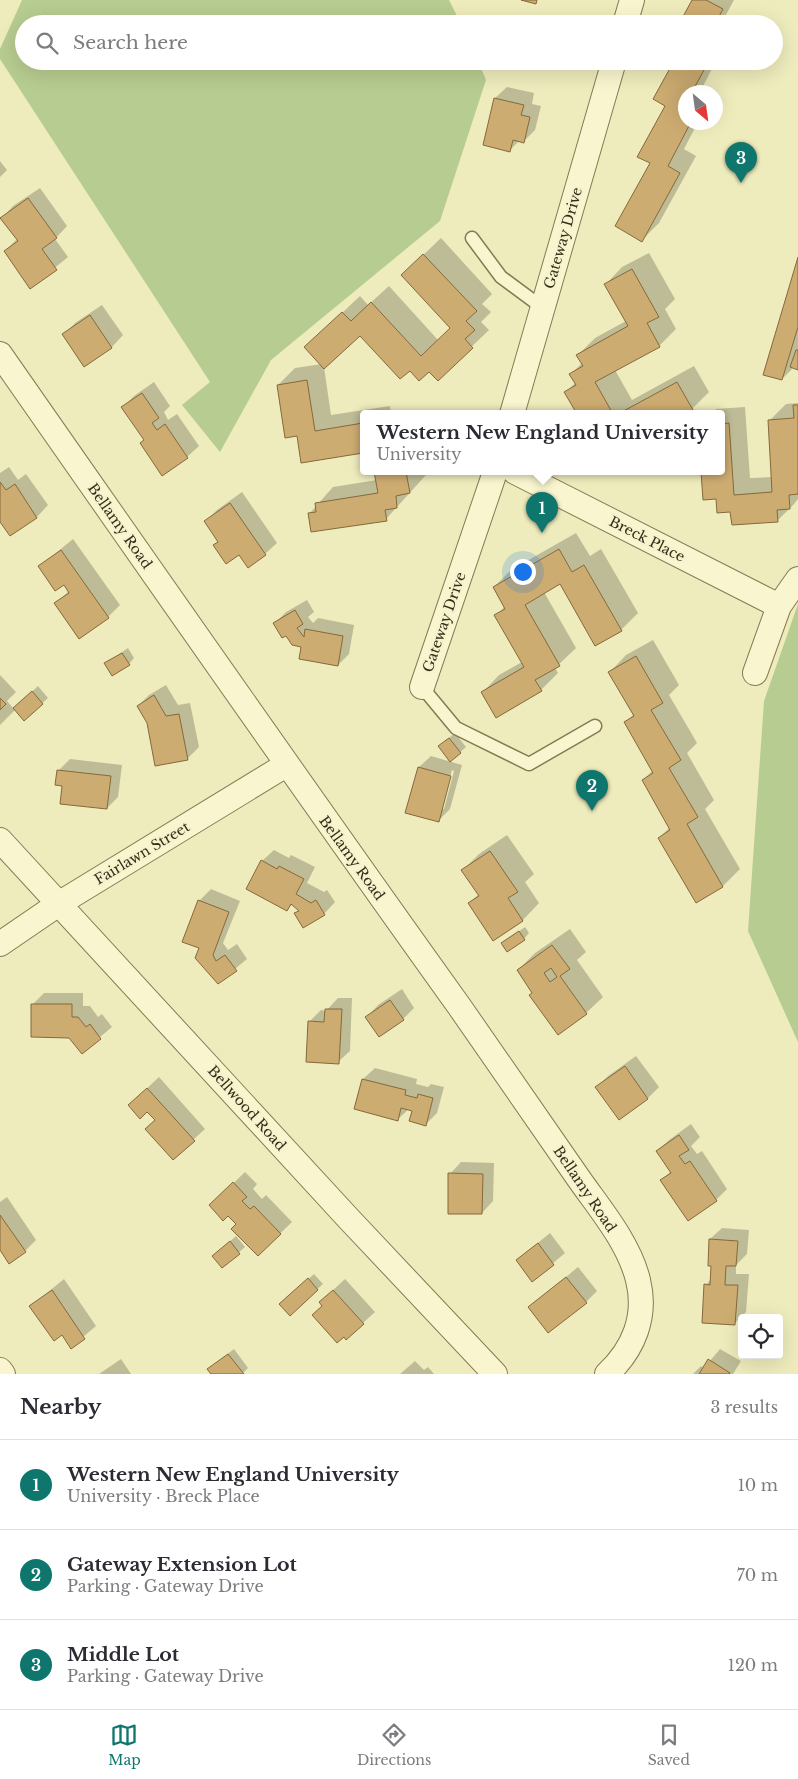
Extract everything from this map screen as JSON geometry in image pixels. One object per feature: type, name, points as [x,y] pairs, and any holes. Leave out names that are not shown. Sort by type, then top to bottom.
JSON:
[{"type":"street","points":[[628,15],[632,0]]},
{"type":"street","name":"Gateway Drive","points":[[513,410],[611,70]]},
{"type":"street","name":"Bellamy Road","points":[[0,354],[286,765],[502,1067],[611,1226],[631,1260],[638,1278],[640,1295],[637,1330],[625,1355],[607,1374]]},
{"type":"street","name":"Gateway Drive","points":[[422,687],[494,475]]},
{"type":"street","name":"Breck Place","points":[[522,475],[779,606]]},
{"type":"street","points":[[755,673],[779,606],[798,579]]},
{"type":"street","name":"Fairlawn Street","points":[[0,944],[60,903],[286,765]]},
{"type":"street","name":"Bellwood Road","points":[[0,840],[60,903],[335,1205],[496,1374]]},
{"type":"street","points":[[0,1370],[3,1374]]},
{"type":"lane","points":[[472,238],[501,277],[543,308]]},
{"type":"lane","points":[[422,687],[456,728],[530,764],[595,726]]},
{"type":"green space","points":[[22,0],[449,0],[456,15],[15,15]]},
{"type":"green space","points":[[15,16],[15,70],[482,70],[486,80],[440,221],[271,360],[220,452],[182,405],[210,382],[0,59],[0,49]]},
{"type":"green space","points":[[798,604],[798,1042],[748,931],[764,701]]},
{"type":"building","points":[[521,0],[537,0],[536,4]]},
{"type":"building","points":[[692,0],[706,0],[723,9],[720,15],[684,15]]},
{"type":"building","points":[[669,70],[704,70],[696,85],[678,85],[678,130],[687,130],[668,166],[680,173],[642,242],[615,226],[650,163],[637,157],[665,106],[653,99]]},
{"type":"building","points":[[494,98],[524,105],[521,115],[530,117],[524,143],[513,140],[510,152],[483,145]]},
{"type":"building","points":[[28,198],[57,238],[42,249],[57,270],[30,289],[4,251],[18,241],[0,218]]},
{"type":"building","points":[[423,254],[477,311],[466,321],[475,330],[465,339],[473,348],[438,381],[429,372],[419,381],[410,371],[400,379],[360,336],[324,369],[304,347],[342,312],[351,321],[371,302],[421,356],[450,328],[401,275]]},
{"type":"building","points":[[798,257],[798,327],[782,380],[763,375]]},
{"type":"building","points":[[632,269],[659,317],[647,323],[660,347],[595,382],[611,410],[575,410],[564,392],[576,385],[569,374],[583,366],[576,355],[628,326],[604,284]]},
{"type":"building","points":[[90,315],[112,348],[84,367],[62,334]]},
{"type":"building","points":[[796,350],[798,350],[798,370],[790,367]]},
{"type":"building","points":[[307,380],[315,431],[360,424],[360,453],[301,463],[297,436],[285,438],[277,385]]},
{"type":"building","points":[[677,382],[693,410],[625,410]]},
{"type":"building","points":[[142,393],[159,418],[152,423],[157,430],[165,424],[188,458],[162,476],[140,443],[144,440],[121,407]]},
{"type":"building","points":[[793,405],[798,405],[798,494],[789,495],[790,509],[777,510],[778,522],[732,525],[730,512],[717,513],[716,499],[703,500],[701,475],[725,475],[725,424],[729,423],[734,495],[772,492],[768,420],[794,418]]},
{"type":"building","points":[[375,475],[407,475],[410,493],[396,496],[397,508],[385,510],[387,521],[311,532],[308,513],[316,512],[315,503],[378,493]]},
{"type":"building","points":[[0,482],[6,490],[15,484],[37,518],[10,536],[0,522]]},
{"type":"building","points":[[230,503],[266,555],[248,568],[239,555],[226,564],[213,545],[218,542],[204,521]]},
{"type":"building","points":[[559,549],[572,572],[584,565],[622,631],[595,646],[560,584],[525,605],[560,666],[535,680],[542,691],[496,718],[481,692],[524,667],[494,615],[505,609],[493,587]]},
{"type":"building","points":[[61,550],[109,618],[79,639],[54,603],[69,593],[64,585],[55,591],[38,566]]},
{"type":"building","points":[[295,610],[303,624],[297,628],[304,637],[305,629],[343,636],[338,666],[299,659],[301,647],[292,645],[286,636],[282,638],[273,623]]},
{"type":"building","points":[[122,653],[130,665],[112,676],[104,663]]},
{"type":"building","points":[[636,656],[663,703],[651,710],[681,760],[669,768],[698,817],[687,824],[723,887],[696,903],[658,838],[670,830],[642,780],[653,773],[624,722],[634,716],[608,672]]},
{"type":"building","points":[[32,691],[43,704],[24,721],[13,708]]},
{"type":"building","points":[[154,695],[166,716],[179,714],[188,760],[155,766],[147,723],[137,706]]},
{"type":"building","points":[[0,698],[6,704],[0,710]]},
{"type":"building","points":[[449,738],[461,753],[450,762],[438,746]]},
{"type":"building","points":[[418,767],[451,776],[439,822],[405,813]]},
{"type":"building","points":[[57,770],[111,776],[107,809],[60,804],[62,786],[55,785]]},
{"type":"building","points":[[490,851],[518,892],[508,898],[523,921],[493,941],[468,903],[479,896],[461,870]]},
{"type":"building","points":[[261,860],[277,869],[279,866],[304,879],[296,894],[311,903],[316,900],[325,915],[303,928],[294,913],[299,911],[291,904],[287,911],[246,889]]},
{"type":"building","points":[[198,900],[229,912],[213,955],[216,961],[225,955],[237,971],[218,984],[195,958],[199,948],[182,942]]},
{"type":"building","points":[[519,931],[525,940],[507,952],[501,943]]},
{"type":"building","points":[[552,945],[570,969],[560,976],[587,1014],[558,1035],[529,995],[532,993],[517,970]],"holes":[[[551,968],[557,977],[550,982],[544,973]]]},
{"type":"building","points":[[390,1000],[404,1020],[379,1037],[365,1017]]},
{"type":"building","points":[[31,1004],[72,1004],[72,1017],[78,1017],[86,1027],[90,1024],[101,1039],[82,1054],[69,1038],[31,1037]]},
{"type":"building","points":[[325,1009],[342,1009],[339,1064],[306,1062],[308,1021],[324,1022]]},
{"type":"building","points":[[625,1066],[648,1099],[619,1120],[595,1087]]},
{"type":"building","points":[[362,1079],[406,1090],[405,1095],[417,1098],[418,1094],[433,1098],[426,1126],[409,1121],[412,1111],[401,1108],[398,1121],[354,1109]]},
{"type":"building","points":[[147,1088],[195,1141],[173,1160],[145,1129],[155,1120],[147,1112],[140,1119],[128,1105]]},
{"type":"building","points":[[679,1135],[689,1150],[679,1156],[685,1164],[690,1161],[717,1201],[688,1221],[660,1180],[671,1173],[656,1151]]},
{"type":"building","points":[[448,1173],[483,1174],[482,1214],[448,1214]]},
{"type":"building","points":[[233,1182],[247,1197],[242,1201],[250,1209],[254,1206],[281,1234],[258,1256],[231,1229],[236,1224],[228,1216],[223,1221],[209,1205]]},
{"type":"building","points":[[0,1215],[26,1252],[9,1264],[0,1250]]},
{"type":"building","points":[[709,1239],[738,1241],[736,1266],[726,1266],[725,1285],[738,1285],[735,1325],[702,1323],[704,1284],[710,1285],[711,1266],[708,1266]]},
{"type":"building","points":[[230,1241],[240,1254],[222,1268],[212,1256]]},
{"type":"building","points":[[538,1243],[554,1265],[532,1282],[516,1260]]},
{"type":"building","points":[[566,1277],[587,1303],[548,1333],[528,1307]]},
{"type":"building","points":[[308,1278],[318,1290],[290,1316],[279,1304]]},
{"type":"building","points":[[52,1290],[85,1339],[71,1349],[62,1335],[54,1341],[29,1306]]},
{"type":"building","points":[[333,1290],[364,1324],[346,1340],[344,1337],[337,1343],[312,1315],[322,1306],[319,1302]]},
{"type":"building","points":[[228,1354],[244,1374],[211,1374],[207,1369]]},
{"type":"building","points":[[708,1359],[730,1373],[699,1374]]},
{"type":"place","name":"Middle Lot","points":[[741,183]]},
{"type":"place","name":"Western New England University","points":[[542,533]]},
{"type":"place","name":"Gateway Extension Lot","points":[[592,811]]}]
